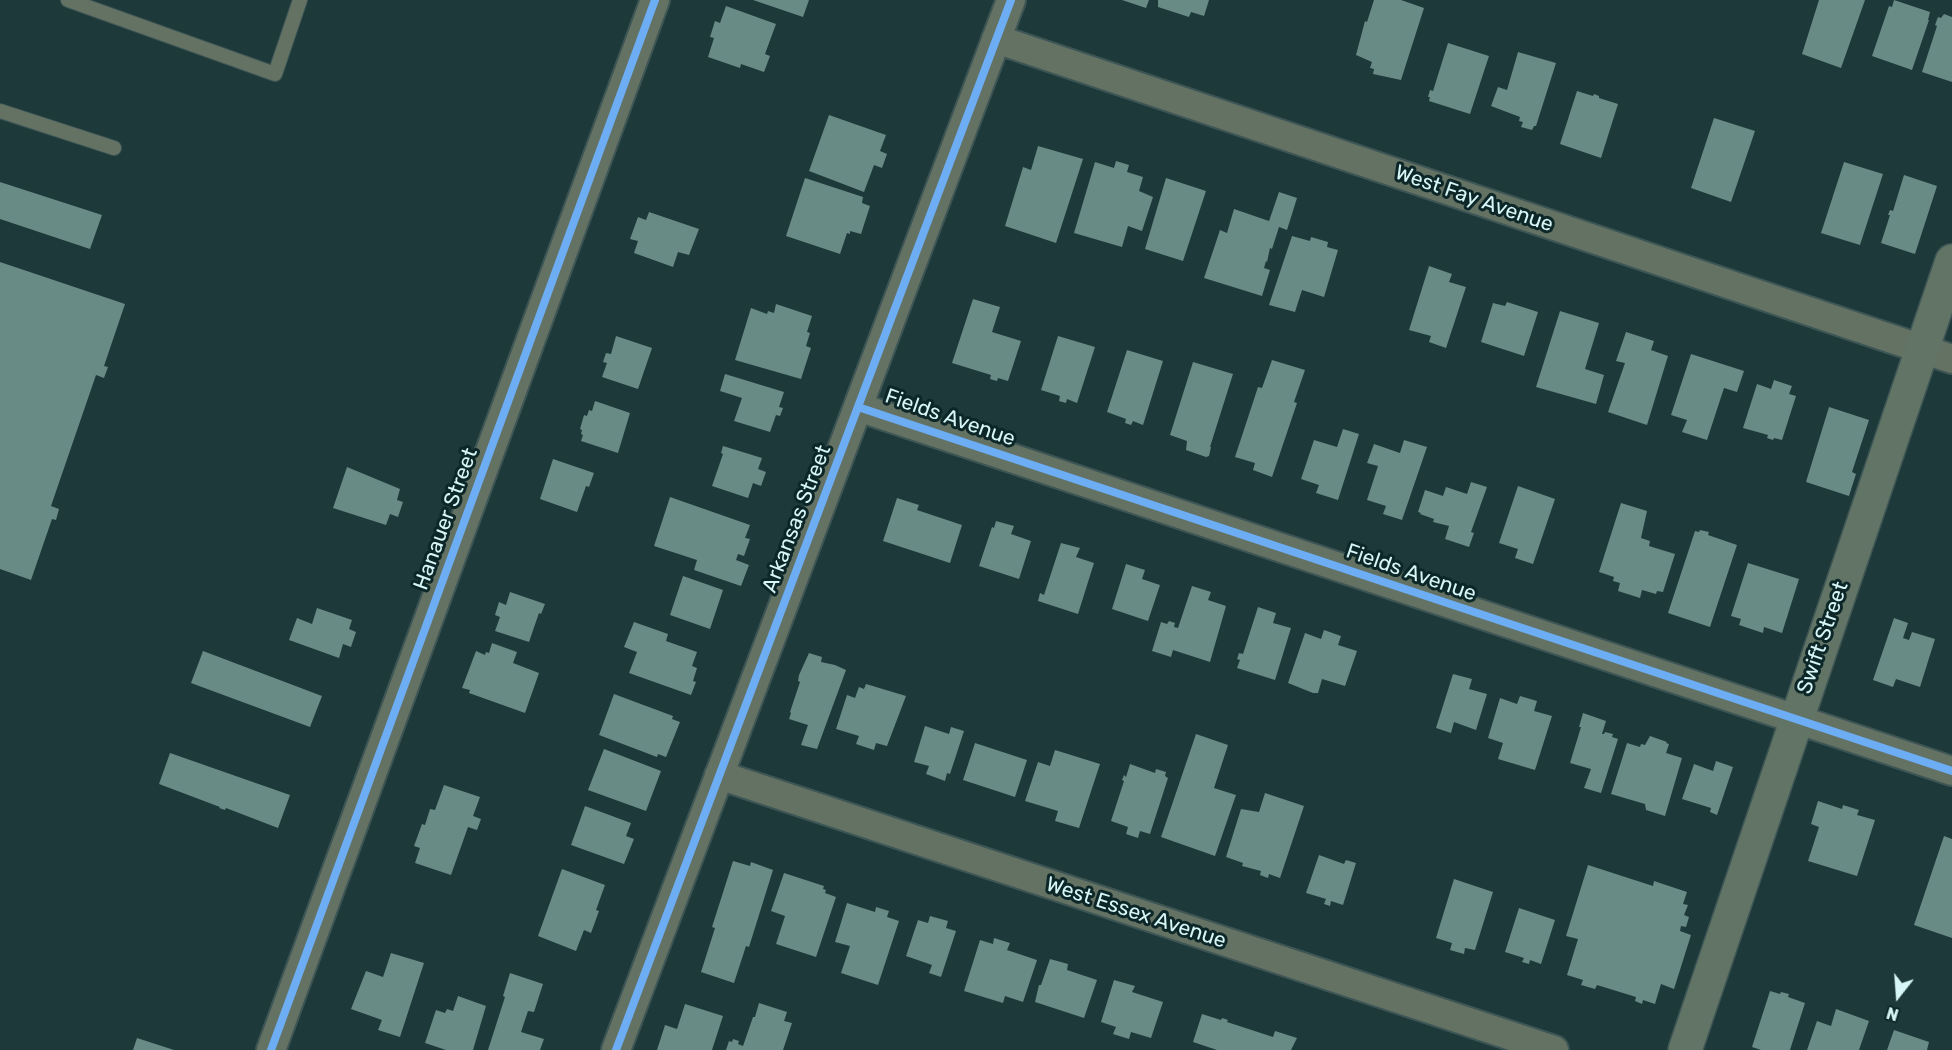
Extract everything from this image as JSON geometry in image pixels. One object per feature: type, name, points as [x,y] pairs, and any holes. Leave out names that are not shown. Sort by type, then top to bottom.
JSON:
[{"type":"street","name":"Hanauer Street","points":[[271,1050],[655,0]]},
{"type":"street","name":"Arkansas Street","points":[[616,1050],[1011,0]]},
{"type":"street","name":"West Fay Avenue","points":[[996,39],[1937,354]]},
{"type":"street","name":"Swift Street","points":[[1685,1050],[1795,720],[1937,354],[1952,261]]},
{"type":"street","name":"Fields Avenue","points":[[858,407],[1952,771]]},
{"type":"street","name":"West Essex Avenue","points":[[719,775],[1554,1050]]},
{"type":"lane","points":[[68,0],[275,74],[300,0]]},
{"type":"lane","points":[[0,111],[114,148]]},
{"type":"building","points":[[753,0],[809,0],[803,17]]},
{"type":"building","points":[[1122,0],[1149,0],[1146,8]]},
{"type":"building","points":[[1158,0],[1209,0],[1204,16],[1191,12],[1189,17],[1158,7]]},
{"type":"building","points":[[1374,0],[1401,0],[1424,8],[1401,80],[1373,74],[1374,69],[1370,68],[1372,62],[1356,55],[1365,21],[1367,22]]},
{"type":"building","points":[[1819,0],[1865,0],[1841,68],[1802,54]]},
{"type":"building","points":[[1894,0],[1930,12],[1912,70],[1872,56],[1889,6],[1892,7]]},
{"type":"building","points":[[726,6],[776,24],[765,54],[770,56],[764,72],[741,64],[740,68],[708,57],[714,38],[710,37],[715,21],[720,23]]},
{"type":"building","points":[[1944,14],[1952,17],[1952,82],[1922,72],[1938,17],[1941,18]]},
{"type":"building","points":[[1448,43],[1489,56],[1470,114],[1429,101],[1430,90],[1433,91]]},
{"type":"building","points":[[1518,52],[1556,63],[1536,126],[1532,130],[1521,127],[1523,122],[1519,121],[1520,117],[1491,106],[1498,87],[1507,90]]},
{"type":"building","points":[[1577,91],[1593,96],[1594,94],[1618,104],[1601,158],[1560,144]]},
{"type":"building","points":[[829,115],[886,135],[880,151],[887,154],[882,168],[874,165],[864,192],[809,171]]},
{"type":"building","points":[[1714,118],[1755,131],[1731,202],[1691,188]]},
{"type":"building","points":[[1038,146],[1083,159],[1056,243],[1005,226],[1023,167],[1031,170]]},
{"type":"building","points":[[1116,161],[1129,165],[1127,172],[1143,177],[1139,191],[1153,197],[1142,231],[1128,226],[1122,247],[1074,233],[1095,162],[1114,168]]},
{"type":"building","points":[[1844,162],[1883,174],[1860,245],[1821,233]]},
{"type":"building","points":[[1904,175],[1937,186],[1915,254],[1881,243],[1890,215],[1888,215],[1890,210],[1893,211]]},
{"type":"building","points":[[805,178],[863,197],[862,203],[870,206],[861,234],[850,231],[850,234],[847,233],[840,254],[786,236]]},
{"type":"building","points":[[1166,178],[1206,191],[1183,261],[1145,249]]},
{"type":"building","points":[[0,182],[102,215],[90,249],[0,219]]},
{"type":"building","points":[[1279,192],[1297,198],[1287,230],[1279,227],[1272,249],[1270,248],[1264,268],[1270,270],[1262,296],[1204,278],[1220,230],[1227,233],[1234,209],[1269,221]]},
{"type":"building","points":[[649,212],[699,229],[689,255],[678,252],[673,267],[634,253],[638,241],[630,239],[638,217],[646,220]]},
{"type":"building","points":[[1292,236],[1310,241],[1311,237],[1328,242],[1327,247],[1338,250],[1324,297],[1302,290],[1295,312],[1269,305]]},
{"type":"building","points":[[0,262],[125,304],[104,366],[108,367],[104,378],[96,375],[51,506],[59,509],[56,520],[52,519],[31,580],[0,569]]},
{"type":"building","points":[[1429,266],[1452,274],[1449,282],[1466,287],[1446,348],[1429,342],[1431,336],[1409,330]]},
{"type":"building","points":[[973,299],[1000,307],[992,332],[1021,341],[1008,381],[998,378],[997,381],[990,379],[991,375],[952,363]]},
{"type":"building","points":[[1507,302],[1538,312],[1524,356],[1481,342],[1493,303],[1505,306]]},
{"type":"building","points":[[776,304],[812,316],[806,346],[811,348],[801,379],[735,360],[751,308],[767,314],[768,311],[774,313]]},
{"type":"building","points":[[1560,311],[1599,323],[1585,369],[1604,375],[1596,404],[1536,387]]},
{"type":"building","points":[[1626,332],[1654,341],[1651,350],[1668,356],[1647,425],[1608,412],[1625,363],[1616,361]]},
{"type":"building","points":[[616,336],[652,348],[638,389],[602,377],[607,363],[603,362],[606,353],[611,354]]},
{"type":"building","points":[[1058,336],[1095,347],[1077,403],[1067,399],[1066,403],[1059,401],[1060,396],[1041,390]]},
{"type":"building","points":[[1127,350],[1163,361],[1143,425],[1133,421],[1131,425],[1125,423],[1126,419],[1107,412]]},
{"type":"building","points":[[1691,354],[1744,371],[1737,392],[1724,388],[1707,440],[1682,432],[1687,420],[1671,415]]},
{"type":"building","points":[[1272,360],[1305,370],[1294,402],[1297,403],[1272,477],[1253,470],[1255,463],[1235,457],[1258,387],[1262,388]]},
{"type":"building","points":[[1193,362],[1233,374],[1209,456],[1206,457],[1186,450],[1187,441],[1170,435]]},
{"type":"building","points":[[725,374],[784,392],[779,407],[783,408],[780,416],[776,415],[770,432],[734,421],[742,398],[720,391]]},
{"type":"building","points":[[1774,380],[1792,386],[1789,394],[1796,396],[1782,440],[1774,438],[1773,440],[1767,438],[1768,435],[1743,428],[1757,384],[1771,389]]},
{"type":"building","points":[[595,401],[630,413],[618,453],[581,441],[583,435],[580,429],[584,415],[587,416],[589,410],[592,411]]},
{"type":"building","points":[[1829,407],[1869,420],[1852,472],[1856,474],[1849,496],[1806,482]]},
{"type":"building","points":[[1343,429],[1359,434],[1338,500],[1316,493],[1319,485],[1301,479],[1314,440],[1337,447]]},
{"type":"building","points":[[1404,440],[1427,447],[1402,520],[1383,514],[1386,506],[1367,500],[1378,466],[1367,463],[1374,444],[1400,453]]},
{"type":"building","points":[[723,446],[762,458],[758,469],[766,472],[761,486],[753,483],[748,498],[712,486],[723,454],[721,453]]},
{"type":"building","points":[[553,459],[594,473],[589,487],[586,486],[577,512],[540,499]]},
{"type":"building","points":[[347,467],[400,489],[397,500],[403,502],[398,517],[390,514],[386,525],[333,508]]},
{"type":"building","points":[[1471,482],[1487,487],[1471,532],[1474,533],[1469,547],[1445,539],[1449,526],[1433,522],[1434,519],[1418,512],[1425,490],[1443,496],[1446,487],[1467,494]]},
{"type":"building","points":[[1518,486],[1555,499],[1533,564],[1515,558],[1518,549],[1499,543]]},
{"type":"building","points":[[670,497],[750,525],[745,538],[750,539],[744,556],[738,554],[736,560],[749,565],[741,586],[694,570],[697,560],[654,546]]},
{"type":"building","points":[[897,498],[919,505],[917,510],[962,525],[950,563],[883,541]]},
{"type":"building","points":[[1621,503],[1647,511],[1641,538],[1650,541],[1649,546],[1675,554],[1663,592],[1657,591],[1656,594],[1642,590],[1640,598],[1618,591],[1620,583],[1613,581],[1614,577],[1599,572]]},
{"type":"building","points":[[996,521],[1014,526],[1011,534],[1031,541],[1019,579],[979,566]]},
{"type":"building","points":[[1700,530],[1737,545],[1710,627],[1668,613],[1695,531]]},
{"type":"building","points":[[1061,543],[1080,548],[1076,557],[1094,563],[1078,614],[1038,601],[1040,593],[1044,595]]},
{"type":"building","points":[[1748,563],[1799,579],[1782,633],[1764,627],[1763,633],[1739,625],[1741,619],[1731,616]]},
{"type":"building","points":[[1126,564],[1145,570],[1142,579],[1160,585],[1148,621],[1112,609]]},
{"type":"building","points":[[683,576],[723,590],[710,629],[670,615]]},
{"type":"building","points":[[1192,586],[1211,592],[1208,600],[1226,606],[1210,662],[1173,650],[1171,657],[1152,651],[1161,622],[1175,623],[1174,627],[1178,628]]},
{"type":"building","points":[[510,592],[545,604],[541,614],[539,613],[529,642],[495,631],[500,617],[495,615],[499,602],[506,605]]},
{"type":"building","points":[[1258,607],[1276,613],[1273,623],[1291,628],[1275,680],[1237,668],[1240,660],[1237,659],[1239,653],[1243,654]]},
{"type":"building","points":[[317,608],[352,620],[349,629],[356,632],[351,647],[343,644],[339,658],[289,640],[297,618],[312,624]]},
{"type":"building","points":[[1894,618],[1908,623],[1903,638],[1909,640],[1912,632],[1935,639],[1920,687],[1896,679],[1893,687],[1873,680]]},
{"type":"building","points":[[634,622],[668,634],[666,641],[697,652],[692,666],[697,668],[693,681],[696,682],[691,695],[629,673],[637,652],[624,647]]},
{"type":"building","points":[[1324,630],[1341,636],[1338,645],[1357,651],[1345,686],[1322,679],[1318,693],[1313,693],[1288,683],[1305,633],[1321,639]]},
{"type":"building","points":[[492,643],[517,652],[513,663],[539,673],[525,713],[469,693],[470,690],[462,688],[476,651],[485,655],[486,652],[489,653]]},
{"type":"building","points":[[203,651],[322,696],[310,727],[191,683]]},
{"type":"building","points":[[809,653],[822,657],[821,662],[846,670],[817,749],[801,745],[808,725],[789,719],[800,682],[798,681],[799,675]]},
{"type":"building","points":[[1453,674],[1472,679],[1469,689],[1487,694],[1476,730],[1454,722],[1451,733],[1436,728]]},
{"type":"building","points":[[866,684],[906,696],[887,746],[876,743],[874,750],[856,744],[859,736],[836,729],[847,695],[855,698],[859,687],[864,689]]},
{"type":"building","points":[[614,694],[673,716],[672,719],[680,722],[666,757],[658,754],[657,757],[599,735]]},
{"type":"building","points":[[1520,696],[1537,701],[1534,711],[1552,716],[1535,770],[1498,759],[1503,743],[1488,738],[1500,698],[1517,704]]},
{"type":"building","points":[[1583,713],[1606,721],[1602,734],[1605,732],[1613,734],[1612,737],[1618,739],[1601,793],[1584,788],[1591,769],[1570,763]]},
{"type":"building","points":[[925,726],[949,734],[951,727],[964,731],[950,774],[947,773],[945,781],[926,774],[929,766],[914,762]]},
{"type":"building","points":[[1196,734],[1228,745],[1214,788],[1236,795],[1215,856],[1161,837]]},
{"type":"building","points":[[1650,736],[1669,744],[1666,753],[1682,758],[1665,816],[1646,810],[1645,804],[1611,794],[1627,743],[1640,747],[1641,744],[1645,745]]},
{"type":"building","points":[[975,743],[1027,760],[1015,797],[963,780]]},
{"type":"building","points":[[604,749],[661,771],[646,811],[588,790]]},
{"type":"building","points":[[1055,750],[1100,764],[1079,828],[1055,821],[1058,811],[1025,801],[1038,762],[1050,766]]},
{"type":"building","points":[[170,753],[290,795],[278,828],[159,784]]},
{"type":"building","points":[[1716,761],[1733,767],[1717,815],[1710,812],[1711,808],[1682,799],[1694,764],[1713,771]]},
{"type":"building","points":[[1130,764],[1155,773],[1156,769],[1166,772],[1165,776],[1168,778],[1150,834],[1140,831],[1138,838],[1126,834],[1128,827],[1111,821],[1124,781],[1122,780],[1124,775],[1126,777]]},
{"type":"building","points":[[444,785],[480,797],[473,816],[481,819],[477,830],[468,827],[451,875],[415,863],[420,848],[414,846],[422,824],[425,825],[430,809],[435,810]]},
{"type":"building","points":[[1265,793],[1304,806],[1280,878],[1269,874],[1268,878],[1260,875],[1261,871],[1242,866],[1243,863],[1226,857],[1241,809],[1259,812]]},
{"type":"building","points":[[1818,801],[1842,809],[1843,805],[1859,810],[1857,815],[1875,820],[1857,876],[1808,861],[1819,827],[1811,824]]},
{"type":"building","points":[[585,806],[631,823],[626,836],[634,839],[624,864],[571,845]]},
{"type":"building","points":[[1944,836],[1952,839],[1952,938],[1914,925]]},
{"type":"building","points":[[1319,855],[1344,864],[1346,860],[1356,863],[1343,905],[1331,901],[1330,906],[1324,904],[1326,899],[1306,893]]},
{"type":"building","points":[[733,861],[750,866],[751,862],[773,870],[749,947],[746,946],[734,983],[701,972],[715,928],[712,927]]},
{"type":"building","points":[[1588,865],[1653,886],[1654,881],[1687,892],[1683,904],[1688,905],[1684,915],[1689,917],[1686,927],[1681,926],[1680,931],[1691,935],[1674,989],[1661,984],[1655,1004],[1643,1000],[1642,1004],[1635,1001],[1636,997],[1597,985],[1595,989],[1581,985],[1583,980],[1567,975],[1578,939],[1566,936]]},
{"type":"building","points":[[562,869],[605,885],[591,933],[584,930],[576,951],[538,936]]},
{"type":"building","points":[[784,873],[824,886],[825,893],[836,897],[816,957],[776,944],[785,916],[771,911]]},
{"type":"building","points":[[1454,879],[1493,892],[1475,950],[1465,948],[1464,954],[1450,950],[1452,943],[1436,938]]},
{"type":"building","points":[[847,903],[875,912],[876,907],[889,911],[887,917],[899,921],[878,985],[841,973],[850,946],[835,942]]},
{"type":"building","points":[[1519,908],[1555,920],[1541,964],[1530,960],[1529,964],[1522,962],[1524,958],[1505,952]]},
{"type":"building","points":[[930,916],[948,921],[946,928],[956,931],[941,977],[929,973],[932,965],[906,956],[918,920],[928,923]]},
{"type":"building","points":[[994,938],[1010,943],[1007,950],[1037,960],[1023,1002],[1005,996],[1003,1003],[964,991],[980,940],[993,944]]},
{"type":"building","points":[[391,953],[424,963],[400,1037],[378,1030],[382,1020],[351,1009],[366,971],[383,977]]},
{"type":"building","points":[[1050,959],[1068,964],[1067,970],[1097,980],[1084,1018],[1035,1002],[1039,985],[1041,985]]},
{"type":"building","points":[[510,973],[543,984],[534,1012],[528,1011],[521,1032],[544,1039],[540,1050],[488,1050]]},
{"type":"building","points":[[1114,980],[1135,986],[1132,992],[1163,1002],[1151,1038],[1131,1032],[1129,1039],[1113,1034],[1116,1027],[1101,1022]]},
{"type":"building","points":[[1770,991],[1789,994],[1788,997],[1805,1003],[1790,1050],[1761,1050],[1752,1047]]},
{"type":"building","points":[[458,996],[486,1006],[473,1050],[446,1050],[425,1043],[436,1010],[445,1013],[447,1009],[453,1011]]},
{"type":"building","points":[[759,1003],[787,1012],[784,1021],[792,1023],[783,1050],[726,1050],[729,1041],[732,1042],[733,1039],[739,1041],[738,1044],[743,1046]]},
{"type":"building","points":[[685,1004],[723,1016],[712,1050],[657,1050],[665,1025],[677,1029]]},
{"type":"building","points":[[1836,1009],[1869,1021],[1859,1050],[1807,1050],[1817,1021],[1831,1026]]},
{"type":"building","points":[[1202,1014],[1221,1020],[1222,1018],[1228,1020],[1227,1022],[1273,1037],[1275,1031],[1297,1038],[1291,1050],[1217,1050],[1193,1042]]},
{"type":"building","points":[[1894,1030],[1929,1042],[1927,1050],[1887,1050]]},
{"type":"building","points":[[137,1038],[174,1050],[133,1050]]},
{"type":"cycle path","points":[[271,1050],[655,0]]},
{"type":"cycle path","points":[[616,1050],[1011,0]]},
{"type":"cycle path","points":[[858,407],[1952,771]]}]
